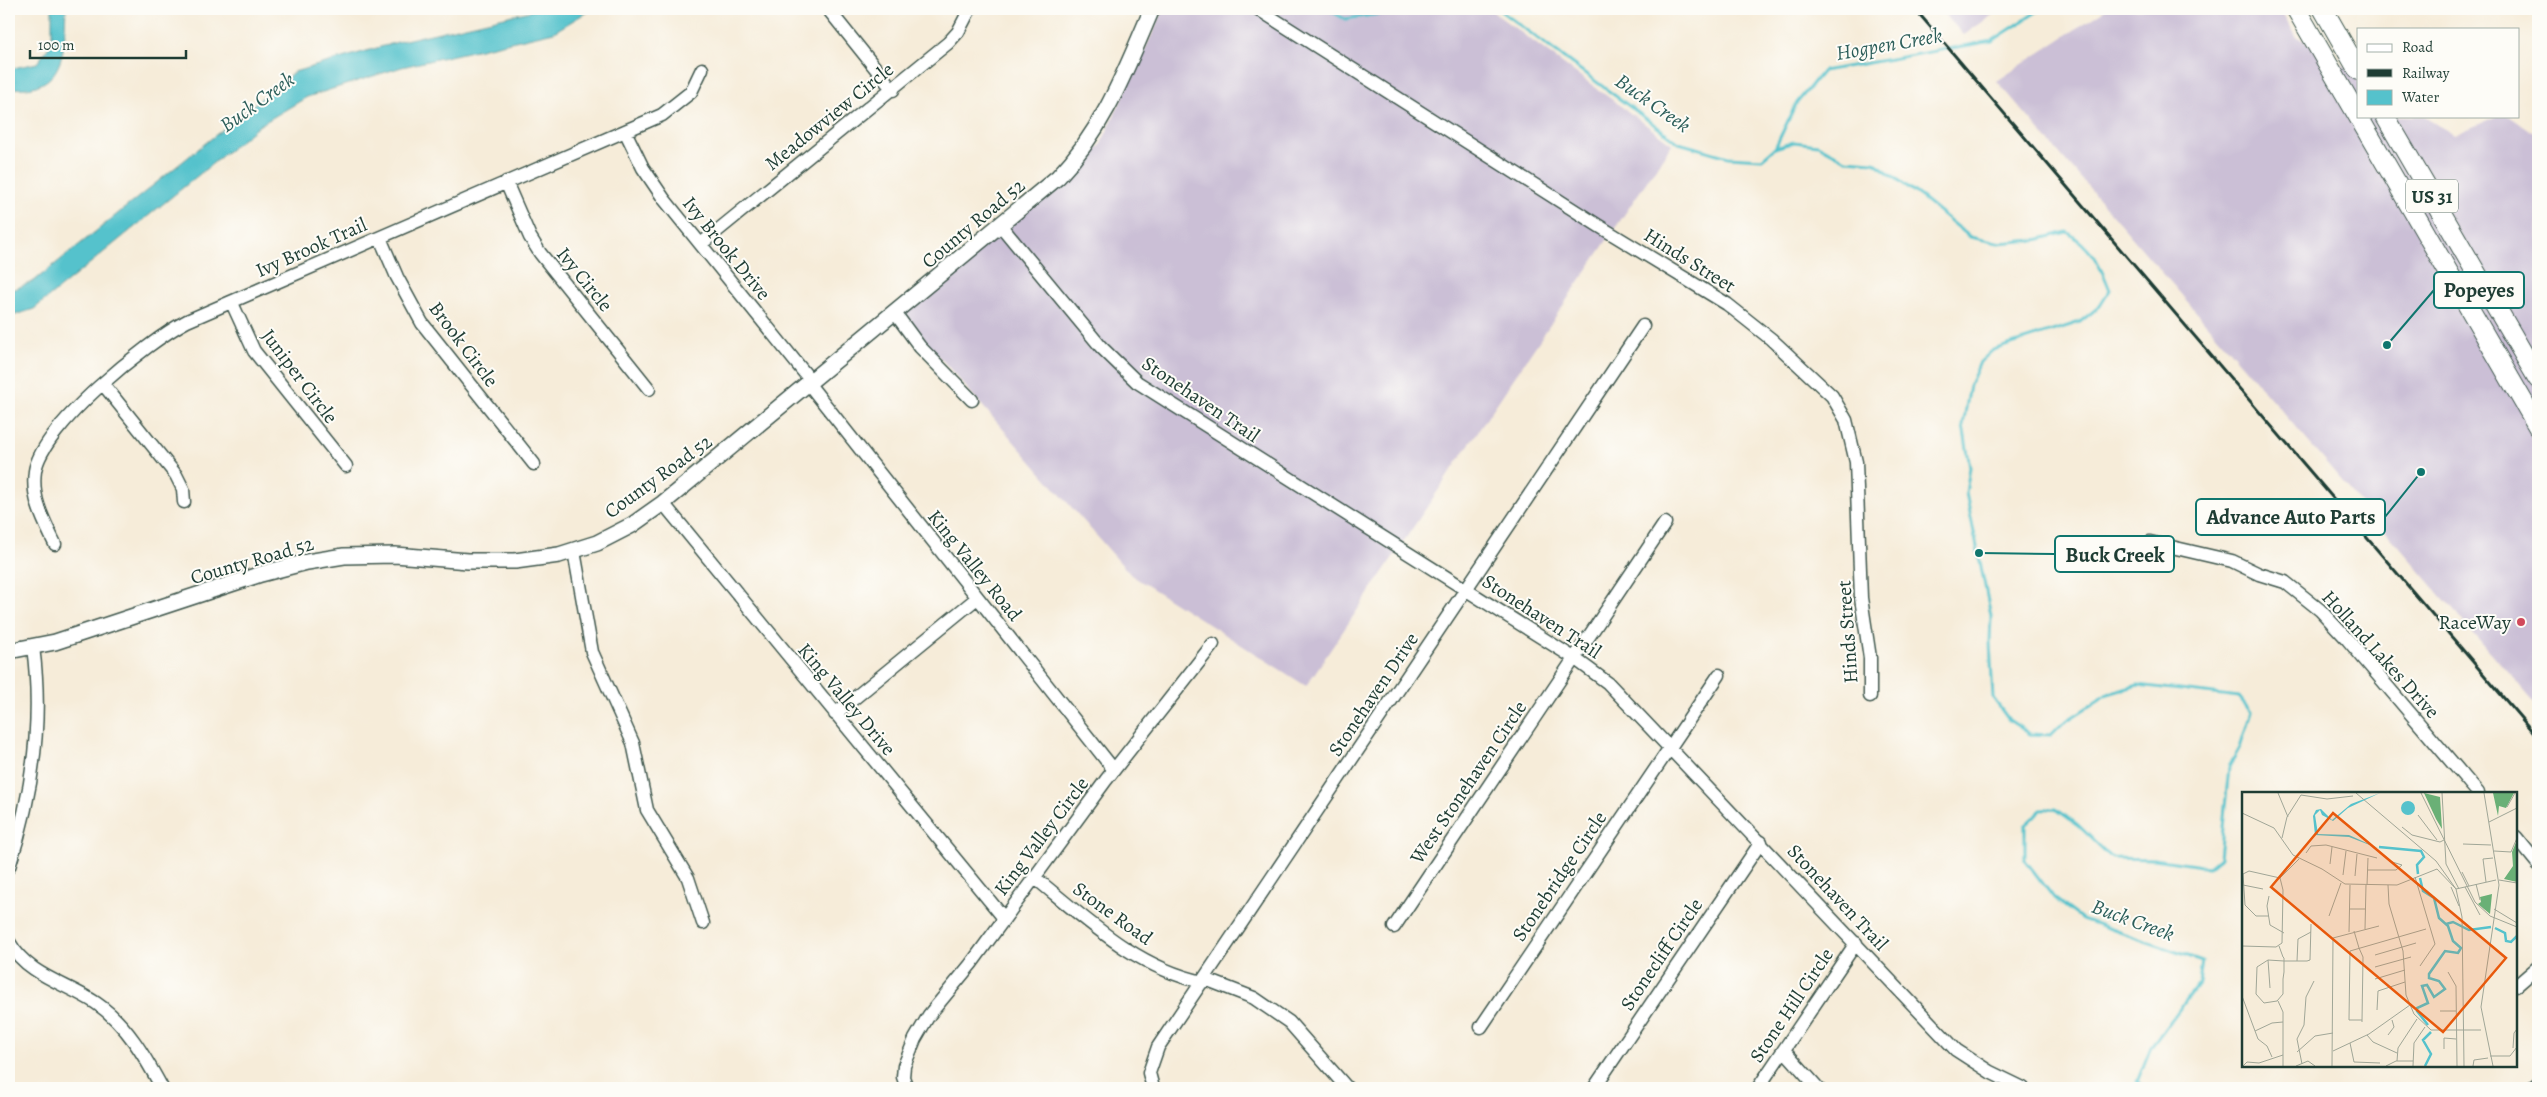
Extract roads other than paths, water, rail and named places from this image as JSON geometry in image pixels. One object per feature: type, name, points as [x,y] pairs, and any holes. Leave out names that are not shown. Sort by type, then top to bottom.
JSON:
[{"type":"main road","name":"US 31","points":[[2296,9],[2357,114]]},
{"type":"main road","points":[[2323,9],[2357,68]]},
{"type":"main road","points":[[2319,48],[2338,34]]},
{"type":"main road","name":"US 31","points":[[2359,118],[2538,427]]},
{"type":"main road","name":"US 31","points":[[2386,118],[2538,379]]},
{"type":"main road","points":[[2389,170],[2410,159]]},
{"type":"main road","points":[[2457,286],[2478,275]]},
{"type":"street","points":[[828,9],[893,90]]},
{"type":"street","name":"Meadowview Circle","points":[[700,244],[893,90],[948,43],[958,32],[970,9]]},
{"type":"street","name":"County Road 52","points":[[9,651],[34,647],[110,625],[260,574],[307,562],[344,556],[395,555],[468,561],[515,561],[574,551],[632,525],[662,503],[1058,178],[1087,144],[1116,93],[1152,9]]},
{"type":"street","name":"Hinds Street","points":[[1258,9],[1599,226],[1727,304],[1764,333],[1832,396],[1846,420],[1856,462],[1861,598],[1870,658],[1870,696]]},
{"type":"street","name":"Ivy Brook Trail","points":[[55,544],[39,509],[34,485],[38,460],[45,445],[59,427],[103,384],[178,326],[662,115],[679,103],[695,87],[702,69]]},
{"type":"street","name":"Ivy Brook Drive","points":[[625,131],[650,181],[809,382]]},
{"type":"street","name":"Ivy Circle","points":[[506,182],[534,245],[649,389]]},
{"type":"street","name":"Stonehaven Trail","points":[[1001,226],[1101,347],[1137,382],[1373,533],[1574,658],[1608,683],[1671,747],[1956,1050],[1990,1072],[2023,1088]]},
{"type":"street","name":"Brook Circle","points":[[380,238],[397,278],[422,323],[534,464]]},
{"type":"street","name":"Juniper Circle","points":[[232,303],[254,351],[346,466]]},
{"type":"street","points":[[895,313],[920,347],[972,400]]},
{"type":"street","name":"Stonehaven Drive","points":[[1153,1088],[1150,1073],[1158,1047],[1643,326]]},
{"type":"street","name":"King Valley Road","points":[[809,382],[1114,770]]},
{"type":"street","points":[[103,384],[176,475],[183,489],[184,502]]},
{"type":"street","name":"King Valley Drive","points":[[662,503],[1003,917]]},
{"type":"street","name":"West Stonehaven Circle","points":[[1394,927],[1665,522]]},
{"type":"street","name":"Holland Lakes Drive","points":[[2150,542],[2232,561],[2258,574],[2285,582],[2320,610],[2348,640],[2477,792]]},
{"type":"street","points":[[574,551],[592,652],[633,743],[647,810],[688,878],[703,923]]},
{"type":"street","points":[[834,714],[977,598]]},
{"type":"street","name":"King Valley Circle","points":[[907,1088],[903,1072],[907,1055],[929,1015],[970,964],[1003,917],[1114,770],[1213,644]]},
{"type":"street","points":[[9,867],[24,818],[32,772],[36,703],[34,647]]},
{"type":"street","name":"Stonebridge Circle","points":[[1481,1027],[1597,852],[1719,675]]},
{"type":"street","points":[[2517,839],[2538,864]]},
{"type":"street","name":"Stonecliff Circle","points":[[1594,1088],[1760,842]]},
{"type":"street","name":"Stone Road","points":[[1034,877],[1121,947],[1165,970],[1204,980],[1254,998],[1289,1022],[1347,1088]]},
{"type":"street","points":[[9,943],[35,971],[96,1004],[114,1018],[126,1030],[162,1088]]},
{"type":"street","name":"Stone Hill Circle","points":[[1758,1088],[1856,943]]},
{"type":"street","points":[[2517,985],[2538,967]]},
{"type":"street","points":[[1784,1050],[1818,1088]]},
{"type":"street","points":[[2532,1088],[2538,1083]]},
{"type":"water","points":[[52,9],[66,9],[62,54],[54,74],[46,81],[33,87],[9,89],[9,69],[37,63],[52,43]]},
{"type":"water","points":[[539,9],[592,9],[554,32],[402,67],[307,97],[260,125],[34,309],[9,317],[9,289],[15,289],[34,281],[294,72],[401,41]]},
{"type":"waterway","name":"Buck Creek","points":[[1327,9],[1345,19],[1415,9]]},
{"type":"waterway","name":"Buck Creek","points":[[1498,9],[1679,143],[1728,157],[1762,159],[1775,148],[1794,142],[1818,145],[1846,160],[1874,162],[1924,199],[1970,237],[1998,243],[2036,240],[2067,232],[2082,243],[2098,264],[2110,290],[2100,306],[2080,322],[1993,350],[1980,362],[1970,385],[1963,425],[1970,467],[1966,493],[1991,616],[1990,642],[1993,698],[2009,720],[2030,734],[2051,735],[2063,723],[2108,694],[2138,685],[2239,697],[2251,712],[2240,747],[2229,767],[2220,858],[2209,867],[2154,859],[2112,858],[2078,825],[2056,809],[2041,810],[2025,825],[2025,860],[2054,898],[2082,919],[2202,961],[2199,983],[2151,1047],[2137,1082],[2143,1088]]},
{"type":"waterway","name":"Hogpen Creek","points":[[1775,148],[1796,104],[1823,71],[1992,41],[2041,9]]},
{"type":"railway","points":[[1915,9],[2538,738]]},
{"type":"place","name":"Popeyes","points":[[2387,345]]},
{"type":"place","name":"Advance Auto Parts","points":[[2421,472]]},
{"type":"place","name":"Buck Creek","points":[[1979,553]]},
{"type":"place","name":"RaceWay","points":[[2521,622]]}]
